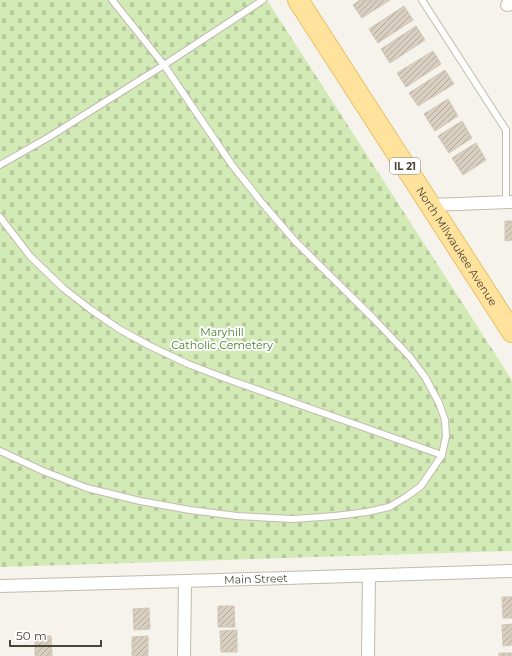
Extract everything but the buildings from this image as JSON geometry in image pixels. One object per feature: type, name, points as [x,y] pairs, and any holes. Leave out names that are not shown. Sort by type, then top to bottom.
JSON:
[{"type":"main road","name":"North Milwaukee Avenue","points":[[298,0],[512,332]]},
{"type":"street","points":[[431,206],[509,202]]},
{"type":"street","name":"Main Street","points":[[0,586],[512,571]]},
{"type":"street","points":[[368,656],[369,576]]},
{"type":"street","points":[[184,656],[185,581]]},
{"type":"lane","points":[[0,451],[43,471],[87,488],[140,501],[190,510],[237,516],[293,519],[367,512],[389,507],[421,486],[442,455],[446,436],[445,420],[439,403],[426,378],[410,357],[295,241],[263,204],[232,165],[164,66],[112,0]]},
{"type":"lane","points":[[0,166],[164,66],[263,0]]},
{"type":"lane","points":[[422,0],[506,130],[509,202]]},
{"type":"lane","points":[[0,217],[30,256],[63,288],[119,329],[150,346],[220,377],[442,455]]},
{"type":"green space","name":"Maryhill Catholic Cemetery","points":[[0,0],[267,0],[512,380],[512,551],[0,567]]}]
